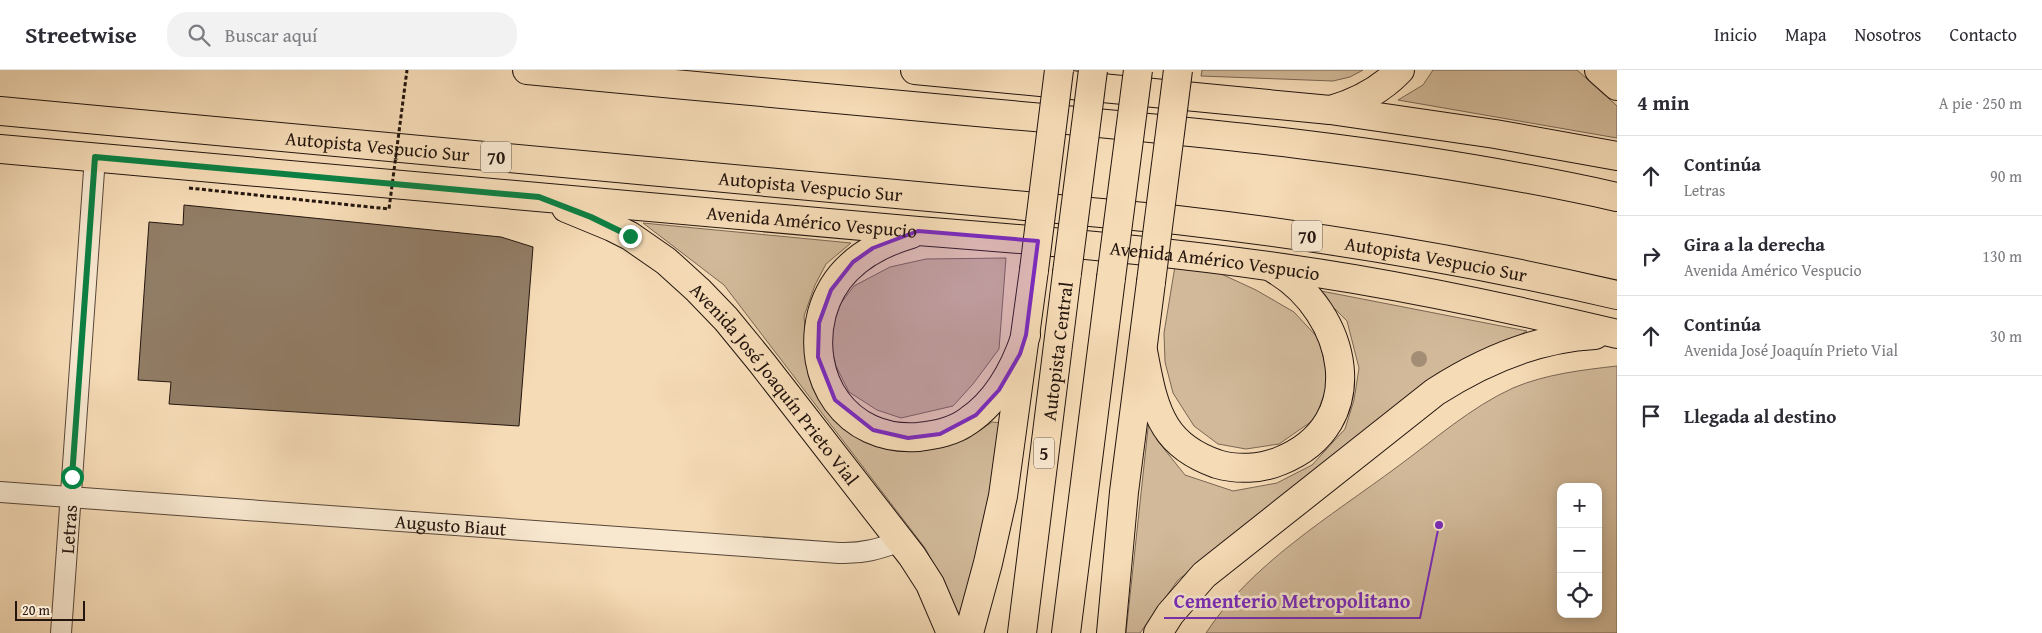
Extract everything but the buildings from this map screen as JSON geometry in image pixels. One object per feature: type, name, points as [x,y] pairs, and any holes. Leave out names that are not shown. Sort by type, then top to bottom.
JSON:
[{"type":"main road","points":[[527,70],[1116,124],[1291,142],[1477,169],[1617,197]]},
{"type":"main road","points":[[915,70],[954,72],[1330,110],[1495,134],[1617,156]]},
{"type":"main road","points":[[969,633],[988,563],[1003,496],[1060,70]]},
{"type":"main road","name":"Autopista Central","points":[[1022,633],[1093,70]]},
{"type":"main road","points":[[1066,633],[1138,70]]},
{"type":"main road","points":[[1111,633],[1124,492],[1178,70]]},
{"type":"main road","points":[[1330,110],[1362,99],[1378,89],[1400,70]]},
{"type":"main road","points":[[1599,70],[1617,86]]},
{"type":"main road","name":"Autopista Vespucio Sur","points":[[0,111],[1177,220],[1372,246],[1536,276],[1617,295]]},
{"type":"main road","name":"Avenida Américo Vespucio","points":[[0,149],[918,232],[1098,246],[1269,266],[1438,294],[1616,334]]},
{"type":"main road","name":"Avenida José Joaquín Prieto Vial","points":[[539,197],[605,223],[630,236],[666,262],[698,290],[726,319],[901,541],[930,584],[950,633]]},
{"type":"main road","points":[[918,232],[895,238],[873,248],[852,262],[831,290],[824,306],[819,323],[818,356],[827,387],[846,412],[858,422],[874,430],[908,438],[954,429],[976,415],[999,390],[1011,373],[1026,335]]},
{"type":"main road","points":[[1142,351],[1160,416],[1174,438],[1196,455],[1222,466],[1255,468],[1273,464],[1290,457],[1306,447],[1319,436],[1329,421],[1336,405],[1339,390],[1339,359],[1330,329],[1314,302],[1286,276],[1269,266]]},
{"type":"main road","points":[[1158,633],[1170,614],[1204,575],[1435,392],[1459,376],[1511,352],[1563,339],[1616,334]]},
{"type":"street","name":"Letras","points":[[61,633],[95,157]]},
{"type":"street","name":"Augusto Biaut","points":[[0,492],[839,553],[875,551],[901,541]]},
{"type":"path","points":[[189,188],[389,209],[407,70]]},
{"type":"highlighted area","points":[[918,231],[1038,241],[1026,335],[1020,354],[999,390],[976,415],[940,434],[908,438],[873,430],[835,400],[818,357],[819,323],[831,290],[853,262],[873,248]]},
{"type":"shaded area","points":[[1202,70],[1363,70],[1350,77],[1333,81],[1201,76]]},
{"type":"shaded area","points":[[1433,70],[1577,70],[1617,106],[1617,138],[1398,100],[1423,85]]},
{"type":"shaded area","points":[[643,223],[851,243],[826,264],[815,285],[804,316],[807,357],[900,450],[933,449],[967,439],[992,422],[1003,423],[1005,435],[962,624],[943,581],[925,548],[724,285]]},
{"type":"shaded area","points":[[1006,258],[999,349],[973,384],[953,406],[901,418],[877,410],[849,392],[836,366],[829,337],[841,303],[854,286],[890,267],[926,259]]},
{"type":"shaded area","points":[[1175,266],[1217,272],[1256,290],[1294,312],[1319,339],[1329,381],[1315,419],[1279,444],[1246,449],[1218,444],[1194,426],[1173,393],[1165,362],[1164,333]]},
{"type":"shaded area","points":[[1316,290],[1527,331],[1415,392],[1178,580],[1140,633],[1126,633],[1149,419],[1157,440],[1185,475],[1233,491],[1277,483],[1312,465],[1345,429],[1354,400],[1359,368],[1347,321]]},
{"type":"shaded area","points":[[1617,366],[1617,633],[1206,633],[1224,608],[1269,563],[1319,523],[1453,424],[1513,388],[1538,379],[1564,373]]},
{"type":"place","name":"Cementerio Metropolitano","points":[[1439,525]]},
{"type":"route","points":[[72,477],[95,157],[539,197],[591,217],[630,236]]}]
